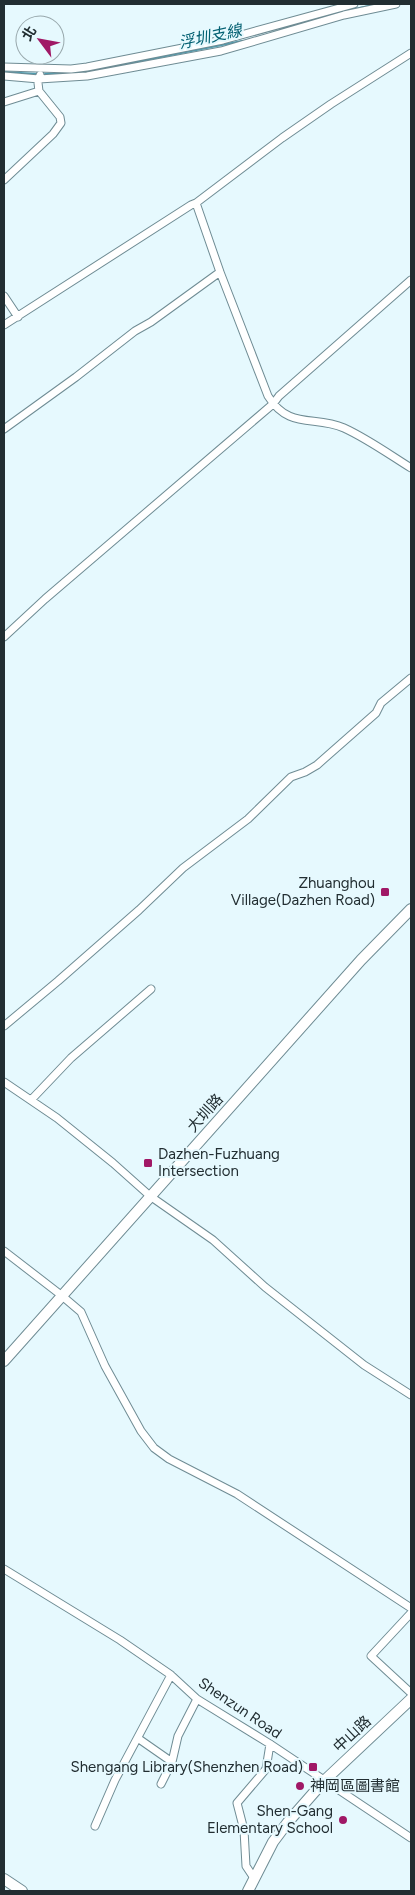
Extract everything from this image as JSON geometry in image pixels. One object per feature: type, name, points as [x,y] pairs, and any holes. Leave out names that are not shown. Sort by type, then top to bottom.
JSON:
[{"type":"street","points":[[4,67],[71,69],[87,67],[223,40],[354,4]]},
{"type":"street","points":[[4,76],[40,79],[87,76],[221,51],[344,15],[396,4]]},
{"type":"street","points":[[4,325],[190,204],[196,204],[290,132],[411,53]]},
{"type":"street","points":[[4,180],[60,126],[60,117],[39,92],[42,69]]},
{"type":"street","points":[[4,102],[39,92]]},
{"type":"street","points":[[196,204],[220,272],[268,396],[273,404],[294,419],[343,428],[411,468]]},
{"type":"street","points":[[4,429],[76,377],[134,331],[151,322],[220,272]]},
{"type":"street","points":[[4,637],[45,599],[273,404],[279,396],[411,280]]},
{"type":"street","points":[[4,296],[18,317]]},
{"type":"street","points":[[4,1026],[110,936],[172,877],[248,819],[291,777],[305,772],[316,765],[376,713],[381,703],[411,678]]},
{"type":"street","name":"大圳路","points":[[4,1361],[361,960],[411,909]]},
{"type":"street","points":[[31,1100],[71,1058],[151,989]]},
{"type":"street","points":[[4,1082],[31,1100],[113,1163],[150,1196],[213,1240],[265,1287],[364,1365],[411,1395]]},
{"type":"street","points":[[4,1251],[81,1312],[105,1366],[141,1431],[154,1448],[169,1459],[238,1494],[411,1608]]},
{"type":"street","name":"Shenzun Road","points":[[4,1568],[120,1640],[171,1675],[197,1699],[270,1744],[411,1838]]},
{"type":"street","points":[[411,1613],[370,1656],[411,1693]]},
{"type":"street","points":[[95,1826],[115,1780],[139,1739],[171,1675]]},
{"type":"street","points":[[161,1784],[172,1762],[178,1736],[197,1699]]},
{"type":"street","name":"中山路","points":[[248,1891],[273,1842],[288,1822],[324,1781],[411,1699]]},
{"type":"street","points":[[139,1739],[172,1762]]},
{"type":"street","points":[[254,1878],[246,1866],[244,1830],[237,1803],[266,1769],[270,1744]]},
{"type":"street","points":[[4,1879],[22,1891]]},
{"type":"waterway","name":"浮圳支線","points":[[280,30],[377,4]]},
{"type":"waterway","name":"浮圳支線","points":[[80,73],[242,41]]},
{"type":"waterway","name":"浮圳支線","points":[[4,72],[37,74]]},
{"type":"waterway","name":"浮圳支線","points":[[45,74],[60,74]]},
{"type":"place","name":"Zhuanghou Village(Dazhen Road)","points":[[385,892]]},
{"type":"place","name":"Dazhen-Fuzhuang Intersection","points":[[148,1163]]},
{"type":"place","name":"Shengang Library(Shenzhen Road)","points":[[313,1767]]},
{"type":"place","name":"神岡區圖書館","points":[[300,1786]]},
{"type":"place","name":"Shen-Gang Elementary School","points":[[343,1820]]}]
